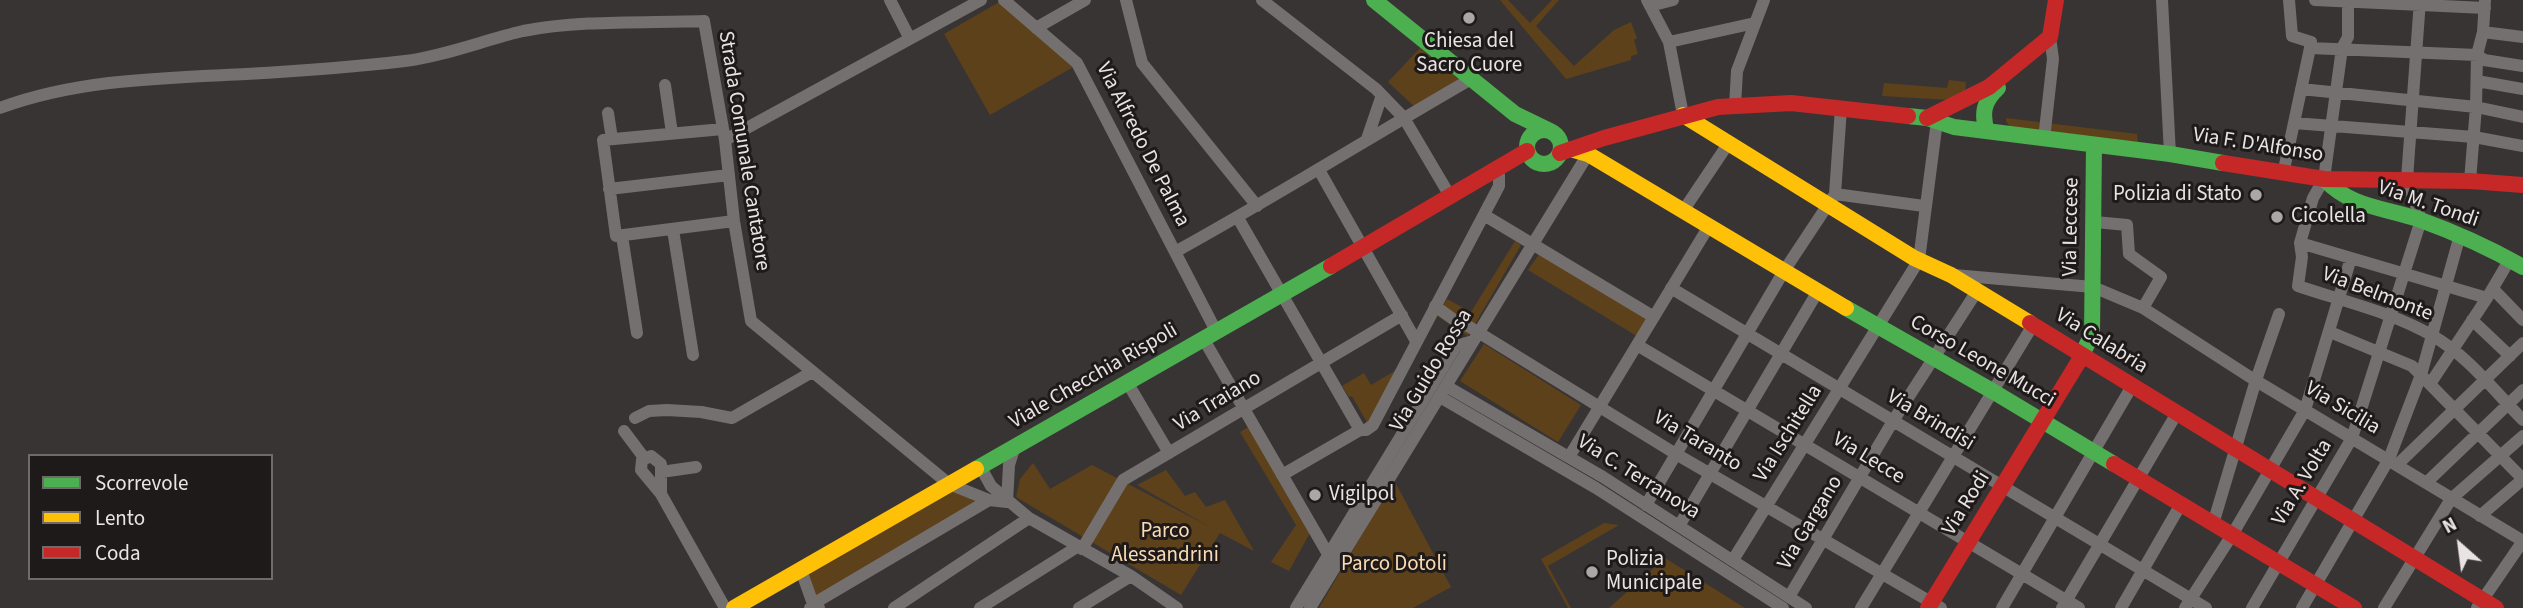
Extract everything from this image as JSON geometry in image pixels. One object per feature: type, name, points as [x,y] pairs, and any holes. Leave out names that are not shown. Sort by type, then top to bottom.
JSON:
[{"type":"street","points":[[890,0],[910,38]]},
{"type":"street","points":[[734,221],[616,236],[603,140],[672,132],[724,135],[981,0]]},
{"type":"street","name":"Via Alfredo De Palma","points":[[1004,0],[1077,62],[1175,252],[1244,410],[1335,567]]},
{"type":"street","points":[[1036,28],[1085,0]]},
{"type":"street","points":[[1126,0],[1142,63],[1257,206]]},
{"type":"street","points":[[1262,0],[1382,95],[1404,118],[1450,196]]},
{"type":"street","points":[[1374,0],[1516,114],[1553,133],[1561,144],[1574,153]]},
{"type":"street","points":[[1673,0],[1648,3],[1669,42],[1684,115]]},
{"type":"street","points":[[1735,106],[1737,71],[1765,0]]},
{"type":"street","points":[[2044,139],[2053,59],[2050,37],[2056,0]]},
{"type":"street","points":[[2162,0],[2170,154]]},
{"type":"street","points":[[2283,174],[2311,41],[2292,36],[2290,0]]},
{"type":"street","points":[[2315,0],[2485,4],[2483,32],[2477,55],[2470,181]]},
{"type":"street","name":"Via Belmonte","points":[[2348,1],[2348,37],[2342,48],[2324,179],[2314,198],[2300,243],[2302,257],[2298,286],[2391,317],[2432,335],[2452,349],[2523,420]]},
{"type":"street","points":[[2420,2],[2407,179],[2421,220]]},
{"type":"street","name":"Strada Comunale Cantatore","points":[[0,108],[58,92],[126,82],[178,76],[247,74],[407,61],[523,32],[554,27],[704,21],[724,135],[734,221],[751,321],[949,484],[989,500],[1007,502]]},
{"type":"street","points":[[1669,42],[1755,23]]},
{"type":"street","points":[[2483,32],[2523,37]]},
{"type":"street","points":[[1919,260],[1932,120],[1989,87],[2050,37]]},
{"type":"street","points":[[1987,131],[1982,113],[1975,102],[1961,102],[1955,109],[1955,118],[1960,126],[1967,128],[1978,125],[1982,113],[1984,104],[1989,96],[2032,61],[2050,37]]},
{"type":"street","points":[[2310,48],[2477,55],[2484,60],[2523,66]]},
{"type":"street","points":[[1175,252],[1238,218],[1471,79]]},
{"type":"street","points":[[2477,81],[2523,89]]},
{"type":"street","points":[[665,85],[672,132]]},
{"type":"street","points":[[2301,89],[2476,107],[2523,117]]},
{"type":"street","points":[[1367,139],[1382,95]]},
{"type":"street","name":"Viale Checchia Rispoli","points":[[1531,150],[1548,164],[1604,138],[1684,115],[1735,106],[1791,103],[1932,120],[1967,128]]},
{"type":"street","points":[[1622,521],[1676,454],[1784,271],[1833,199],[1841,108]]},
{"type":"street","points":[[1710,109],[1713,134]]},
{"type":"street","points":[[608,113],[612,139]]},
{"type":"street","points":[[1516,114],[1531,150]]},
{"type":"street","name":"Via Calabria","points":[[1684,115],[1779,176],[1833,199],[1919,260],[1951,275],[2354,520],[2485,605]]},
{"type":"street","points":[[2294,123],[2474,137],[2523,146]]},
{"type":"street","name":"Via F. D'Alfonso","points":[[1967,128],[2170,154],[2324,179],[2470,181],[2523,186]]},
{"type":"street","name":"Viale Checchia Rispoli","points":[[1475,183],[1499,175],[1531,150],[1539,131],[1604,138]]},
{"type":"street","points":[[1683,211],[1728,144]]},
{"type":"street","name":"Via Leccese","points":[[2043,422],[2092,334],[2094,145]]},
{"type":"street","name":"Viale Checchia Rispoli","points":[[743,606],[800,570],[1531,150]]},
{"type":"street","name":"Corso Leone Mucci","points":[[1574,153],[1683,211],[1878,327],[1994,392],[2354,608]]},
{"type":"street","name":"Via Guido Rossa","points":[[1310,608],[1531,245],[1574,153]]},
{"type":"street","points":[[1319,170],[1416,341]]},
{"type":"street","points":[[610,189],[729,175]]},
{"type":"street","points":[[1282,475],[1373,425],[1499,186],[1499,175]]},
{"type":"street","name":"Via M. Tondi","points":[[2324,179],[2334,192],[2372,209],[2421,220],[2460,235],[2517,263]]},
{"type":"street","points":[[1833,199],[1924,206]]},
{"type":"street","points":[[1483,215],[1654,317]]},
{"type":"street","points":[[1238,218],[1360,430]]},
{"type":"street","name":"Via A. Volta","points":[[2252,608],[2352,438],[2421,220]]},
{"type":"street","points":[[2095,222],[2127,225],[2129,254],[2161,277],[2143,308]]},
{"type":"street","points":[[1569,457],[1709,226]]},
{"type":"street","points":[[673,230],[693,355]]},
{"type":"street","points":[[2302,608],[2354,520],[2393,462],[2425,379],[2433,324],[2460,235]]},
{"type":"street","points":[[622,236],[636,332]]},
{"type":"street","points":[[2300,243],[2446,286],[2490,293],[2523,320]]},
{"type":"street","points":[[2188,603],[2232,535],[2305,410],[2351,258]]},
{"type":"street","name":"Via Ischitella","points":[[1732,561],[1919,260]]},
{"type":"street","points":[[2425,379],[2452,349],[2490,293],[2517,263]]},
{"type":"street","name":"Via Sicilia","points":[[1951,275],[2092,287],[2143,308],[2256,380],[2523,541]]},
{"type":"street","name":"Via Brindisi","points":[[1671,288],[2143,570],[2188,603],[2206,608]]},
{"type":"street","points":[[1679,526],[1818,291]]},
{"type":"street","name":"Via Gargano","points":[[1786,603],[1893,421],[1977,291]]},
{"type":"street","name":"Via Taranto","points":[[1435,306],[1476,337],[1600,406],[1933,606]]},
{"type":"street","points":[[2213,524],[2256,380],[2279,314]]},
{"type":"street","name":"Via Traiano","points":[[1080,548],[1123,480],[1402,315]]},
{"type":"street","points":[[2472,320],[2510,356]]},
{"type":"street","points":[[1861,608],[2034,325]]},
{"type":"street","points":[[2330,332],[2412,366],[2523,479],[2480,516]]},
{"type":"street","points":[[1296,608],[1456,345],[1476,337]]},
{"type":"street","points":[[2393,462],[2455,410],[2523,343]]},
{"type":"street","name":"Via Lecce","points":[[1636,345],[2022,573],[2064,604],[2079,608]]},
{"type":"street","points":[[635,418],[649,411],[667,410],[732,418],[812,372]]},
{"type":"street","points":[[1127,382],[1169,453]]},
{"type":"street","points":[[2002,608],[2132,386]]},
{"type":"street","points":[[2426,483],[2523,390]]},
{"type":"street","points":[[1443,391],[1638,504],[1786,603]]},
{"type":"street","name":"Via C. Terranova","points":[[1443,391],[1569,457],[1638,504],[1679,526],[1732,561],[1786,603],[1806,608]]},
{"type":"street","points":[[2064,604],[2177,413]]},
{"type":"street","name":"Via Rodi","points":[[1933,606],[1969,541],[2043,422]]},
{"type":"street","points":[[624,431],[645,459]]},
{"type":"street","points":[[2384,608],[2451,499],[2523,436]]},
{"type":"street","points":[[1007,502],[1009,465],[1015,446]]},
{"type":"street","points":[[661,494],[661,464],[651,456],[642,460],[641,470],[661,494],[725,608]]},
{"type":"street","points":[[980,466],[990,486],[1028,518],[1131,576],[1177,608]]},
{"type":"street","points":[[661,472],[696,467]]},
{"type":"street","points":[[800,570],[814,607],[989,500]]},
{"type":"street","points":[[2121,608],[2181,504]]},
{"type":"street","points":[[894,608],[1028,518]]},
{"type":"street","points":[[2485,605],[2523,541]]},
{"type":"street","points":[[980,608],[1080,548]]},
{"type":"street","points":[[1079,608],[1131,576]]},
{"type":"green space","points":[[1500,0],[1508,0],[1530,23],[1552,0],[1559,0],[1536,26],[1574,66],[1614,30],[1631,22],[1637,38],[1634,40],[1638,54],[1631,56],[1631,60],[1566,79]]},
{"type":"green space","points":[[1001,1],[1075,66],[990,115],[944,34]]},
{"type":"green space","points":[[1420,48],[1461,81],[1416,108],[1388,82]]},
{"type":"green space","points":[[1949,80],[1966,82],[1965,94],[1951,100],[1882,96],[1884,83],[1947,88]]},
{"type":"green space","points":[[2006,118],[2137,134],[2138,143],[2010,127]]},
{"type":"green space","points":[[1515,241],[1521,245],[1468,336],[1437,316],[1447,299],[1471,312]]},
{"type":"green space","points":[[1540,253],[1651,319],[1640,338],[1528,270]]},
{"type":"green space","points":[[1484,344],[1581,405],[1558,442],[1460,381]]},
{"type":"green space","points":[[1400,368],[1369,426],[1352,396],[1349,397],[1342,386],[1364,373],[1371,385]]},
{"type":"green space","points":[[1250,426],[1311,531],[1289,571],[1271,562],[1296,525],[1240,432]]},
{"type":"green space","name":"Parco Alessandrini","points":[[1033,463],[1050,489],[1092,465],[1210,527],[1137,485],[1166,470],[1185,496],[1195,492],[1206,507],[1225,500],[1254,551],[1220,533],[1181,595],[1016,497],[1020,479]]},
{"type":"green space","name":"Parco Dotoli","points":[[1394,480],[1451,587],[1413,608],[1319,608]]},
{"type":"green space","points":[[949,487],[980,501],[814,600],[804,570]]},
{"type":"green space","points":[[1604,523],[1619,525],[1548,566],[1571,608],[1568,608],[1541,559]]},
{"type":"green space","points":[[1665,558],[1745,608],[1609,608]]},
{"type":"traffic: fast","points":[[1374,0],[1515,114],[1550,131]]},
{"type":"traffic: fast","points":[[1987,131],[1985,108],[1998,88]]},
{"type":"traffic: fast","points":[[1908,116],[1927,118],[1954,127],[2223,163]]},
{"type":"traffic: fast","points":[[1544,130],[1556,135],[1561,147],[1556,159],[1544,164],[1532,159],[1527,147],[1532,135],[1544,130]]},
{"type":"traffic: fast","points":[[2079,361],[2092,334],[2094,145]]},
{"type":"traffic: fast","points":[[2324,179],[2345,196],[2445,229],[2523,267]]},
{"type":"traffic: fast","points":[[976,469],[1331,266]]},
{"type":"traffic: fast","points":[[1846,308],[2114,464]]},
{"type":"traffic: slow","points":[[1683,115],[1914,258],[1951,275],[2030,323]]},
{"type":"traffic: slow","points":[[1574,150],[1588,154],[1846,308]]},
{"type":"traffic: slow","points":[[734,608],[976,469]]},
{"type":"traffic: jam","points":[[1927,118],[1989,87],[2050,37],[2056,0]]},
{"type":"traffic: jam","points":[[1560,153],[1604,138],[1718,107],[1791,103],[1908,116]]},
{"type":"traffic: jam","points":[[1331,266],[1527,151]]},
{"type":"traffic: jam","points":[[2223,163],[2324,179],[2470,181],[2523,185]]},
{"type":"traffic: jam","points":[[2030,323],[2496,608]]},
{"type":"traffic: jam","points":[[1928,608],[2079,361]]},
{"type":"traffic: jam","points":[[2114,464],[2354,608]]},
{"type":"place","name":"Chiesa del Sacro Cuore","points":[[1469,18]]},
{"type":"place","name":"Polizia di Stato","points":[[2256,195]]},
{"type":"place","name":"Cicolella","points":[[2277,217]]},
{"type":"place","name":"Vigilpol","points":[[1315,495]]},
{"type":"place","name":"Polizia Municipale","points":[[1592,572]]}]
